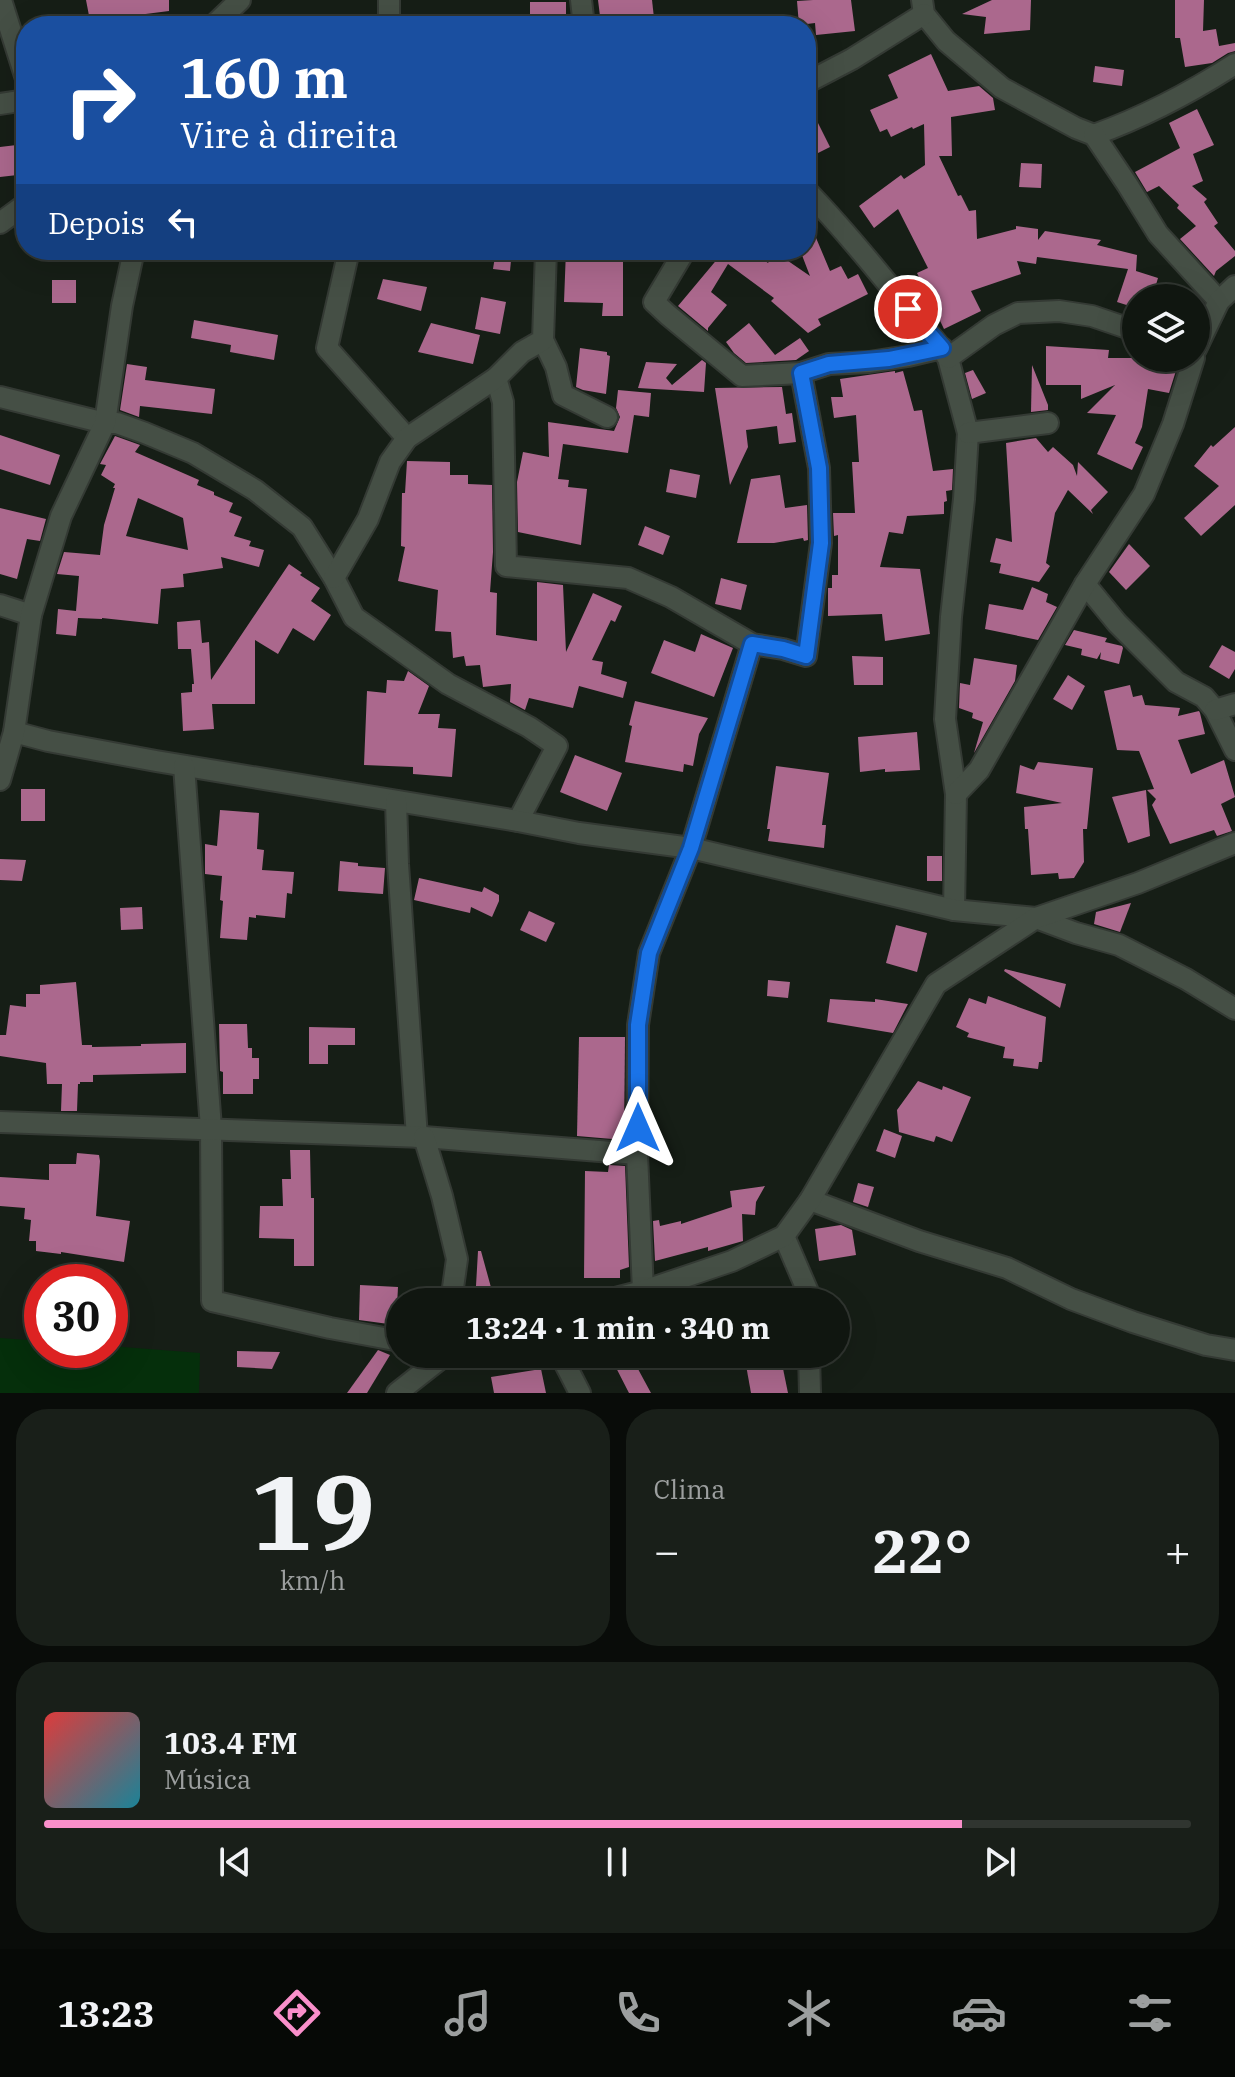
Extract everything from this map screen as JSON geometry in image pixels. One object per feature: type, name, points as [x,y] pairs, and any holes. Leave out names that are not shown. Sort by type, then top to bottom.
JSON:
[{"type":"street","points":[[1,0],[16,47]]},
{"type":"street","points":[[223,16],[240,0]]},
{"type":"street","points":[[816,78],[852,59],[923,7],[946,41],[1002,88],[1094,135],[1158,234],[1219,301]]},
{"type":"street","points":[[1094,135],[1177,99],[1235,64]]},
{"type":"street","points":[[816,200],[838,222],[945,353],[968,433],[945,719],[956,794],[954,910]]},
{"type":"street","points":[[0,780],[14,732],[31,615],[61,516],[105,423],[132,260]]},
{"type":"street","points":[[347,260],[327,348],[407,438]]},
{"type":"street","points":[[546,260],[543,340],[556,367],[563,395],[607,417]]},
{"type":"street","points":[[679,260],[654,302],[742,376],[801,373],[829,364],[945,353],[1018,313],[1059,311],[1092,316],[1122,326]]},
{"type":"street","points":[[1210,321],[1219,301],[1235,286]]},
{"type":"street","points":[[334,578],[368,519],[390,462],[407,438],[496,378],[522,352],[543,340]]},
{"type":"street","points":[[956,794],[979,770],[1085,584],[1144,494],[1173,424],[1190,372]]},
{"type":"street","points":[[496,378],[503,402],[506,566],[628,578],[671,597],[752,644],[806,656],[821,543],[819,468],[801,373]]},
{"type":"street","points":[[0,397],[105,423],[117,423],[193,453],[255,490],[302,527],[354,617],[448,684],[529,727],[557,746],[518,821]]},
{"type":"street","points":[[968,433],[1048,423]]},
{"type":"street","points":[[1085,584],[1117,623],[1176,682],[1204,697],[1215,710],[1235,750]]},
{"type":"street","points":[[0,605],[31,615]]},
{"type":"street","points":[[643,1288],[637,1154],[638,1025],[649,953],[691,848],[752,644]]},
{"type":"street","points":[[1215,710],[1235,704]]},
{"type":"street","points":[[14,732],[184,766],[579,833],[691,848],[954,910],[1036,918],[1119,945],[1186,979],[1235,1009]]},
{"type":"street","points":[[184,766],[211,1128],[212,1301],[386,1338]]},
{"type":"street","points":[[396,801],[398,864],[421,1137],[442,1196],[457,1259],[453,1288]]},
{"type":"street","points":[[652,1288],[732,1261],[784,1236],[810,1200],[936,984],[1036,918],[1138,883],[1235,843]]},
{"type":"street","points":[[0,1122],[421,1137],[637,1154]]},
{"type":"street","points":[[810,1200],[919,1241],[1007,1268],[1071,1299],[1133,1322],[1206,1345],[1235,1350]]},
{"type":"street","points":[[784,1236],[806,1288]]},
{"type":"street","points":[[397,1393],[429,1368]]},
{"type":"street","points":[[567,1368],[580,1393]]},
{"type":"street","points":[[809,1368],[810,1393]]},
{"type":"green space","points":[[0,1338],[24,1340],[24,1368],[128,1368],[128,1347],[200,1353],[199,1393],[0,1393]]},
{"type":"building","points":[[86,0],[169,0],[169,11],[130,16],[89,16]]},
{"type":"building","points":[[598,0],[652,0],[654,16],[600,16]]},
{"type":"building","points":[[851,0],[855,31],[816,35],[816,16],[798,16],[797,1]]},
{"type":"building","points":[[992,0],[1031,0],[1030,30],[984,34],[986,17],[962,14]]},
{"type":"building","points":[[1175,0],[1204,0],[1203,31],[1216,29],[1219,46],[1235,43],[1235,51],[1212,63],[1185,67],[1180,38],[1175,38]]},
{"type":"building","points":[[530,2],[566,2],[566,16],[530,16]]},
{"type":"building","points":[[931,54],[948,91],[979,86],[993,98],[995,110],[951,117],[952,156],[939,156],[958,196],[961,195],[969,211],[976,210],[977,239],[1016,229],[1016,226],[1038,229],[1038,240],[1045,231],[1101,240],[1097,245],[1137,255],[1136,271],[1158,278],[1156,284],[1123,284],[1128,269],[1037,257],[1036,264],[1017,261],[1021,274],[971,291],[981,311],[944,329],[917,273],[928,268],[898,209],[874,228],[859,206],[901,175],[904,179],[925,165],[924,124],[891,137],[887,129],[880,132],[870,110],[898,98],[888,75]]},
{"type":"building","points":[[1095,66],[1124,70],[1122,86],[1093,82]]},
{"type":"building","points":[[1197,109],[1214,145],[1193,154],[1203,181],[1192,186],[1207,199],[1204,202],[1218,223],[1214,226],[1235,251],[1235,256],[1214,276],[1180,239],[1196,226],[1159,186],[1147,192],[1135,172],[1180,148],[1169,123]]},
{"type":"building","points":[[816,119],[830,147],[816,154]]},
{"type":"building","points":[[16,145],[16,175],[0,177],[0,147]]},
{"type":"building","points":[[1021,163],[1042,164],[1041,188],[1019,187]]},
{"type":"building","points":[[816,238],[830,271],[841,266],[848,279],[858,274],[868,294],[818,319],[821,325],[808,333],[771,301],[774,298],[728,264],[711,292],[727,305],[708,331],[678,306],[716,260],[764,260],[768,263],[770,260],[787,260],[810,276],[804,260],[816,260]]},
{"type":"building","points":[[494,260],[511,260],[510,271],[493,269]]},
{"type":"building","points":[[566,260],[623,260],[623,316],[602,316],[603,303],[564,302]]},
{"type":"building","points":[[383,279],[427,287],[421,311],[377,299]]},
{"type":"building","points":[[52,280],[76,280],[76,303],[52,303]]},
{"type":"building","points":[[1122,287],[1122,304],[1117,302]]},
{"type":"building","points":[[481,297],[506,302],[500,334],[475,329]]},
{"type":"building","points":[[194,320],[278,335],[274,360],[230,352],[231,345],[191,338]]},
{"type":"building","points":[[431,323],[480,335],[473,364],[418,352]]},
{"type":"building","points":[[749,323],[775,355],[800,338],[809,351],[796,360],[746,363],[726,342]]},
{"type":"building","points":[[1046,346],[1109,350],[1108,358],[1122,358],[1122,372],[1176,372],[1169,393],[1148,389],[1142,427],[1135,443],[1143,447],[1132,470],[1097,454],[1116,415],[1087,413],[1115,385],[1081,399],[1081,385],[1046,385]]},
{"type":"building","points":[[580,348],[607,352],[610,356],[606,394],[576,387]]},
{"type":"building","points":[[702,360],[706,363],[704,392],[638,388],[646,362],[677,364],[666,378],[672,385]]},
{"type":"building","points":[[127,364],[147,367],[145,380],[215,389],[212,414],[140,406],[139,417],[120,410]]},
{"type":"building","points":[[1032,365],[1048,405],[1048,410],[1031,412]]},
{"type":"building","points":[[973,370],[986,393],[972,399],[965,373]]},
{"type":"building","points":[[903,371],[914,411],[922,410],[933,471],[953,469],[952,490],[946,491],[944,514],[907,516],[903,534],[889,532],[880,567],[920,569],[930,634],[885,641],[882,614],[828,616],[828,588],[832,588],[832,575],[838,575],[838,535],[834,536],[833,513],[855,513],[852,462],[859,462],[856,415],[834,418],[831,397],[843,397],[840,379]]},
{"type":"building","points":[[782,387],[786,414],[792,413],[796,442],[779,444],[777,426],[746,430],[748,447],[730,485],[715,388]]},
{"type":"building","points":[[618,390],[651,393],[649,417],[634,415],[628,453],[563,444],[558,479],[569,480],[568,487],[587,489],[581,545],[518,532],[517,482],[523,452],[549,457],[548,422],[614,431],[620,417],[616,408]]},
{"type":"building","points":[[1235,427],[1235,505],[1201,536],[1184,518],[1219,486],[1194,466],[1211,445],[1213,447]]},
{"type":"building","points":[[0,435],[60,455],[50,485],[0,469]]},
{"type":"building","points":[[115,436],[140,445],[135,452],[199,480],[197,485],[233,503],[229,512],[242,517],[234,536],[251,541],[249,546],[264,550],[259,567],[221,557],[223,568],[183,574],[184,587],[161,589],[158,624],[78,618],[76,636],[56,634],[58,609],[76,611],[79,576],[57,574],[64,552],[100,555],[115,484],[101,475],[106,465],[100,464]],"holes":[[[138,498],[183,518],[188,550],[126,536]]]},
{"type":"building","points":[[1036,438],[1048,452],[1053,447],[1073,465],[1077,476],[1078,462],[1108,492],[1091,510],[1093,514],[1068,490],[1055,513],[1046,563],[1050,566],[1039,582],[999,573],[1001,564],[990,562],[996,538],[1012,542],[1006,443]]},
{"type":"building","points":[[407,461],[450,462],[450,475],[468,475],[468,484],[492,485],[490,592],[497,593],[496,635],[537,641],[537,582],[563,585],[566,652],[593,593],[622,606],[615,622],[611,620],[592,660],[603,662],[601,674],[627,682],[623,698],[579,686],[573,708],[529,698],[525,710],[510,702],[511,684],[483,687],[480,665],[466,666],[464,656],[453,658],[451,632],[435,631],[438,590],[398,581],[405,547],[401,546],[402,493],[405,493]]},
{"type":"building","points":[[670,469],[700,475],[696,498],[666,492]]},
{"type":"building","points":[[780,475],[785,508],[807,505],[808,540],[737,543],[751,479]]},
{"type":"building","points":[[0,508],[46,519],[40,541],[27,539],[17,579],[0,574]]},
{"type":"building","points":[[645,526],[670,536],[663,555],[638,545]]},
{"type":"building","points":[[1129,544],[1150,566],[1126,590],[1109,572]]},
{"type":"building","points":[[289,564],[320,588],[311,601],[331,615],[314,641],[293,628],[278,654],[255,640],[255,704],[212,704],[214,729],[183,731],[181,693],[192,692],[194,684],[191,649],[178,649],[177,622],[200,620],[202,643],[209,642],[211,680]]},
{"type":"building","points":[[721,578],[747,585],[741,610],[715,604]]},
{"type":"building","points":[[1032,587],[1048,594],[1046,602],[1057,607],[1038,640],[985,629],[989,604],[1023,610]]},
{"type":"building","points":[[1074,630],[1107,638],[1105,642],[1122,646],[1119,664],[1100,659],[1101,652],[1097,659],[1081,655],[1082,649],[1065,645]]},
{"type":"building","points":[[701,634],[733,648],[714,697],[651,673],[664,640],[695,652]]},
{"type":"building","points":[[1222,645],[1235,652],[1235,669],[1229,679],[1209,667]]},
{"type":"building","points":[[852,656],[883,657],[883,685],[854,685]]},
{"type":"building","points":[[974,658],[1017,665],[1015,681],[974,753],[983,722],[972,718],[973,713],[959,708],[960,683],[970,685]]},
{"type":"building","points":[[408,671],[429,686],[418,714],[440,714],[438,728],[456,729],[452,777],[413,774],[413,767],[364,765],[367,691],[386,693],[387,680],[404,681]]},
{"type":"building","points":[[1068,675],[1085,686],[1072,710],[1053,699]]},
{"type":"building","points":[[1130,685],[1133,697],[1142,695],[1145,705],[1180,708],[1178,716],[1199,711],[1205,734],[1178,740],[1191,774],[1224,760],[1235,797],[1221,804],[1232,831],[1217,836],[1214,830],[1170,844],[1152,805],[1156,799],[1147,790],[1154,789],[1139,751],[1117,750],[1104,691]]},
{"type":"building","points":[[635,701],[708,718],[699,734],[693,766],[684,764],[683,772],[625,762]]},
{"type":"building","points":[[917,732],[920,770],[860,772],[858,737]]},
{"type":"building","points":[[575,755],[622,773],[607,811],[560,792]]},
{"type":"building","points":[[1038,762],[1093,768],[1087,829],[1083,829],[1084,862],[1074,878],[1059,879],[1058,873],[1031,875],[1024,807],[1062,803],[1016,793],[1020,765],[1034,770]]},
{"type":"building","points":[[776,766],[829,773],[822,825],[826,825],[824,848],[768,841]]},
{"type":"building","points":[[21,789],[45,789],[45,821],[21,821]]},
{"type":"building","points":[[1146,790],[1150,836],[1128,843],[1112,797]]},
{"type":"building","points":[[220,810],[259,813],[257,849],[264,850],[262,870],[294,872],[292,894],[287,893],[285,918],[249,917],[247,940],[220,938],[222,876],[205,874],[205,844],[217,846]]},
{"type":"building","points":[[927,856],[942,856],[942,881],[927,881]]},
{"type":"building","points":[[0,859],[26,860],[22,881],[0,880]]},
{"type":"building","points":[[340,861],[385,868],[383,894],[338,891]]},
{"type":"building","points":[[419,878],[482,892],[484,887],[499,895],[499,901],[492,917],[471,907],[470,913],[414,900]]},
{"type":"building","points":[[1131,903],[1120,932],[1094,924],[1096,912]]},
{"type":"building","points":[[142,907],[143,929],[121,930],[120,908]]},
{"type":"building","points":[[529,911],[555,923],[546,942],[520,930]]},
{"type":"building","points":[[896,925],[927,933],[917,972],[886,963]]},
{"type":"building","points":[[1004,971],[1066,984],[1060,1008]]},
{"type":"building","points":[[768,980],[790,982],[788,998],[767,996]]},
{"type":"building","points":[[76,982],[82,1045],[186,1043],[186,1073],[93,1075],[93,1082],[78,1084],[77,1111],[61,1111],[62,1084],[47,1084],[46,1063],[0,1056],[0,1035],[6,1035],[10,1005],[26,1007],[26,994],[40,994],[40,985]]},
{"type":"building","points":[[988,996],[1046,1017],[1042,1062],[1039,1062],[1038,1069],[1013,1066],[1014,1059],[1003,1058],[1005,1047],[967,1037],[969,1033],[956,1027],[969,998],[986,1004]]},
{"type":"building","points":[[830,999],[875,1002],[875,999],[908,1004],[893,1033],[827,1022]]},
{"type":"building","points":[[219,1024],[247,1024],[248,1048],[252,1048],[252,1058],[259,1058],[259,1079],[253,1079],[253,1094],[223,1094]]},
{"type":"building","points":[[309,1027],[355,1028],[355,1045],[328,1045],[328,1064],[309,1064]]},
{"type":"building","points":[[579,1037],[625,1037],[624,1140],[577,1136]]},
{"type":"building","points":[[918,1081],[942,1090],[943,1086],[971,1097],[952,1142],[936,1136],[934,1142],[899,1132],[897,1110]]},
{"type":"building","points":[[884,1129],[902,1136],[895,1158],[876,1151]]},
{"type":"building","points":[[290,1150],[310,1150],[314,1266],[294,1266],[294,1239],[259,1238],[260,1206],[283,1206],[282,1179],[291,1179]]},
{"type":"building","points":[[77,1153],[99,1155],[96,1216],[130,1221],[124,1262],[36,1251],[36,1241],[29,1241],[31,1220],[24,1219],[25,1208],[0,1206],[0,1177],[49,1180],[49,1164],[76,1164]]},
{"type":"building","points":[[609,1165],[625,1166],[629,1267],[620,1270],[620,1278],[584,1278],[585,1171],[608,1172]]},
{"type":"building","points":[[858,1183],[874,1187],[868,1207],[853,1202]]},
{"type":"building","points":[[765,1186],[756,1202],[755,1215],[742,1214],[743,1241],[655,1261],[653,1221],[659,1220],[660,1226],[681,1221],[681,1224],[732,1207],[730,1191]]},
{"type":"building","points":[[841,1225],[852,1230],[856,1255],[819,1261],[815,1229]]},
{"type":"building","points":[[478,1251],[481,1251],[491,1288],[470,1288],[476,1286]]},
{"type":"building","points":[[360,1285],[398,1287],[386,1288],[386,1324],[359,1320]]},
{"type":"building","points":[[378,1350],[386,1353],[386,1362],[367,1393],[347,1393]]},
{"type":"building","points":[[237,1351],[280,1352],[272,1369],[237,1367]]},
{"type":"building","points":[[616,1368],[644,1368],[638,1369],[651,1393],[629,1393]]},
{"type":"building","points":[[747,1368],[783,1368],[788,1393],[751,1393]]},
{"type":"building","points":[[541,1369],[546,1393],[494,1393],[491,1377]]},
{"type":"route","points":[[638,1128],[638,1025],[649,953],[691,848],[752,644],[806,656],[821,543],[819,468],[801,373],[829,364],[869,362],[942,348],[908,309]]}]
